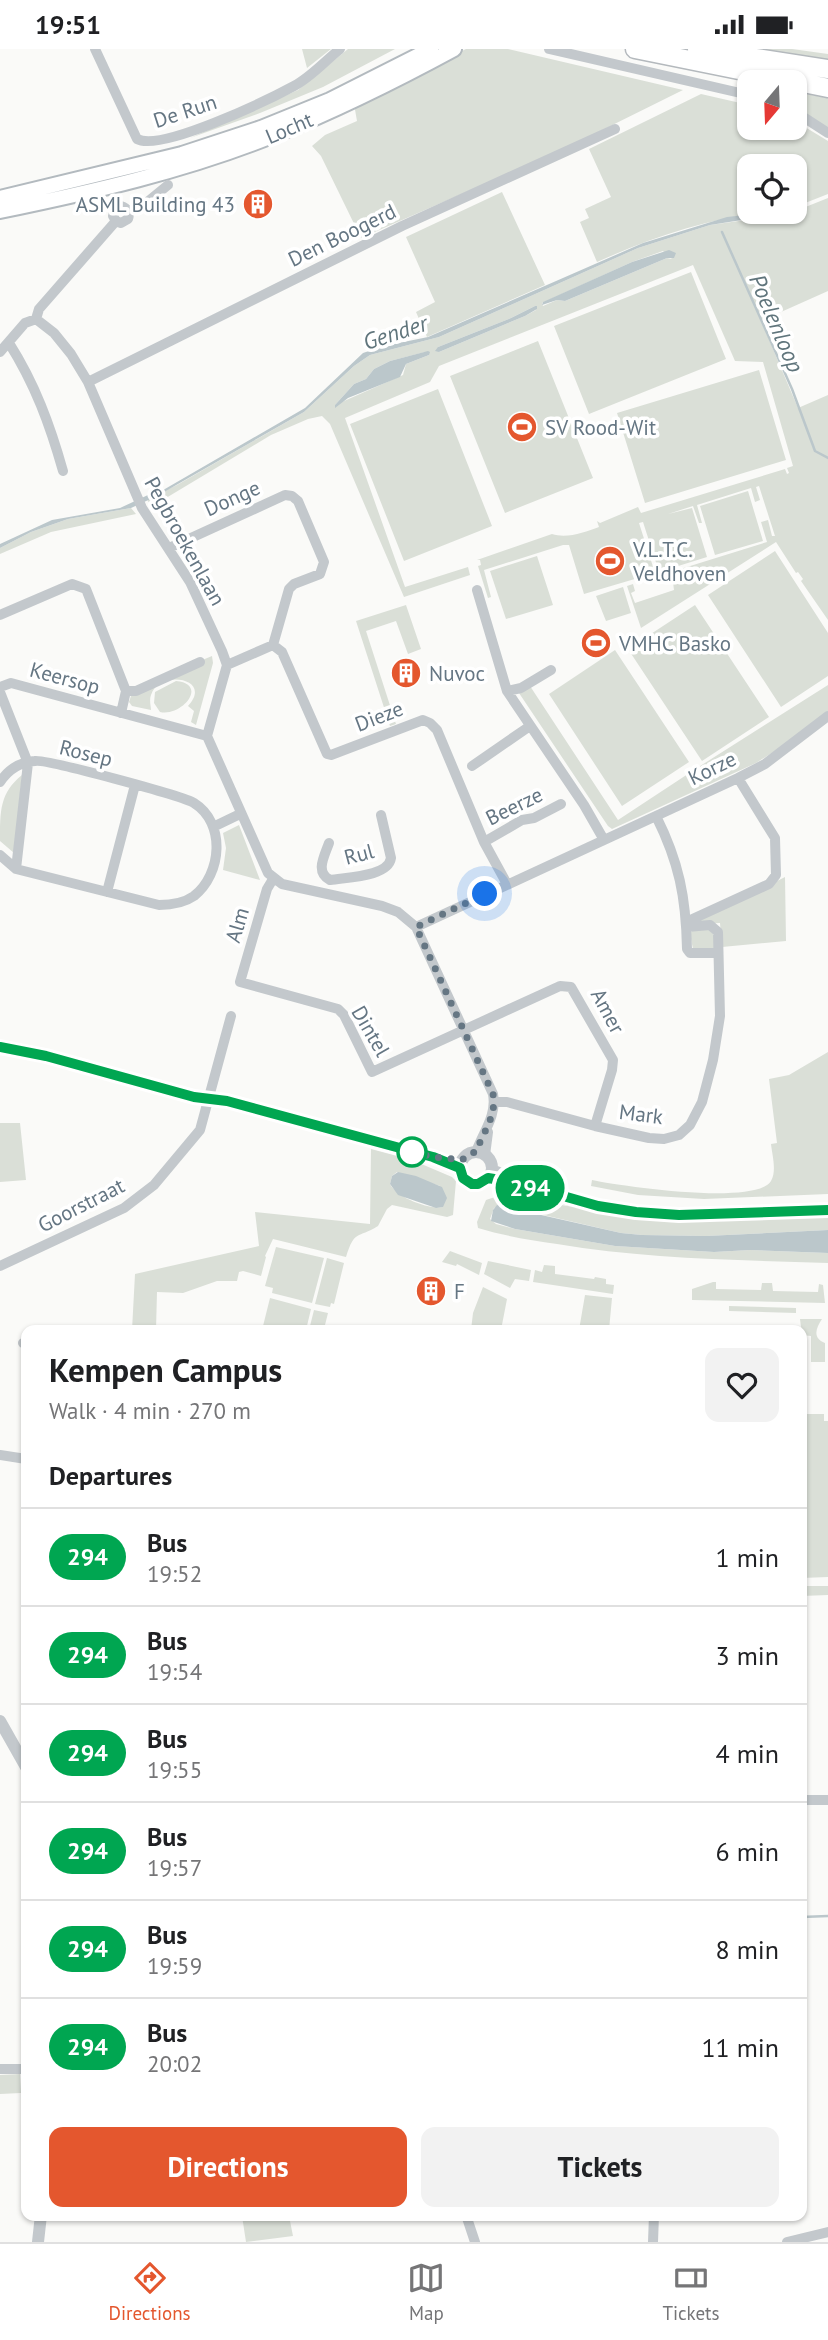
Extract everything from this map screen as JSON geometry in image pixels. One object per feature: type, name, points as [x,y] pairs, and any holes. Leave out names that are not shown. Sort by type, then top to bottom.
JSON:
[{"type":"highway","points":[[635,49],[828,88]]},
{"type":"highway","points":[[696,49],[828,69]]},
{"type":"main road","name":"Locht","points":[[113,179],[261,128],[330,100],[431,49]]},
{"type":"main road","name":"Locht","points":[[113,179],[189,165],[271,137],[373,92],[454,49]]},
{"type":"main road","points":[[0,198],[113,179]]},
{"type":"main road","points":[[0,211],[113,179]]},
{"type":"street","name":"De Run","points":[[94,49],[138,139],[144,143],[159,142],[223,120],[295,85],[340,49]]},
{"type":"street","points":[[549,49],[737,92]]},
{"type":"street","points":[[807,119],[828,133]]},
{"type":"street","name":"Den Boogerd","points":[[88,381],[402,226],[615,129]]},
{"type":"street","points":[[0,352],[25,323],[36,319],[39,309],[116,221],[126,221],[128,211],[140,208],[169,185]]},
{"type":"street","name":"Pegbroekenlaan","points":[[36,319],[54,333],[88,381],[136,496],[190,582],[227,665]]},
{"type":"street","points":[[9,343],[23,365],[50,423],[64,471]]},
{"type":"street","name":"Donge","points":[[169,548],[285,495],[296,498],[324,567],[320,574],[294,584],[289,589],[273,646]]},
{"type":"street","points":[[0,615],[72,584],[82,586],[86,589],[126,691]]},
{"type":"street","points":[[477,590],[507,691],[584,805],[604,840]]},
{"type":"street","points":[[273,646],[227,665],[207,736],[240,814],[273,879],[282,884],[382,906],[398,912],[416,927],[493,1094],[495,1102],[481,1153]]},
{"type":"street","name":"Dieze","points":[[273,646],[282,652],[327,754],[331,755],[423,720],[437,730],[484,842],[507,884]]},
{"type":"street","name":"Keersop","points":[[121,713],[126,691],[136,691],[200,663]]},
{"type":"street","points":[[507,691],[520,688],[551,670]]},
{"type":"street","name":"Keersop","points":[[0,690],[11,683],[207,736]]},
{"type":"street","points":[[0,690],[5,722],[28,762]]},
{"type":"street","name":"Korze","points":[[416,927],[738,778],[765,764],[828,716]]},
{"type":"street","points":[[472,766],[530,726]]},
{"type":"street","name":"Rosep","points":[[0,782],[14,767],[37,760],[194,803],[205,813],[213,827]]},
{"type":"street","name":"Rosep","points":[[16,869],[28,762]]},
{"type":"street","points":[[686,925],[769,884],[776,875],[775,838],[738,778]]},
{"type":"street","name":"Rosep","points":[[107,892],[135,785]]},
{"type":"street","name":"Beerze","points":[[484,842],[522,820],[534,818],[561,804]]},
{"type":"street","points":[[0,855],[16,869],[159,905],[172,905],[194,896],[212,874],[217,861],[213,827],[240,814]]},
{"type":"street","name":"Rul","points":[[329,843],[321,867],[325,877],[330,880],[382,871],[387,868],[391,858],[382,815]]},
{"type":"street","points":[[656,816],[672,848],[681,881],[687,949],[690,953],[718,953]]},
{"type":"street","name":"Alm","points":[[240,982],[267,889],[273,879]]},
{"type":"street","name":"Rul","points":[[328,894],[330,880]]},
{"type":"street","name":"Mark","points":[[495,1102],[507,1102],[649,1138],[664,1139],[679,1135],[690,1125],[702,1102],[713,1060],[720,1016],[718,932],[710,925],[686,925]]},
{"type":"street","name":"Dintel","points":[[240,982],[338,1009],[344,1014],[372,1072],[464,1032]]},
{"type":"street","name":"Amer","points":[[464,1032],[560,986],[571,987],[613,1061],[595,1126]]},
{"type":"street","points":[[210,1096],[231,1016]]},
{"type":"street","points":[[0,1047],[46,1056],[194,1097],[210,1096],[461,1164]]},
{"type":"street","name":"Goorstraat","points":[[0,1266],[124,1208],[153,1185],[200,1130],[210,1096]]},
{"type":"street","points":[[461,1164],[471,1153],[481,1153],[489,1159],[490,1174]]},
{"type":"street","points":[[461,1164],[463,1178],[472,1184],[478,1184],[490,1174]]},
{"type":"street","points":[[490,1174],[598,1206],[636,1212],[679,1215],[828,1210]]},
{"type":"street","points":[[0,1455],[21,1458]]},
{"type":"street","points":[[0,1722],[21,1758]]},
{"type":"street","points":[[807,1800],[828,1800]]},
{"type":"street","points":[[0,2069],[21,2069]]},
{"type":"street","points":[[38,2242],[40,2221]]},
{"type":"street","points":[[468,2221],[475,2242]]},
{"type":"street","points":[[653,2242],[654,2221]]},
{"type":"street","points":[[787,2242],[828,2232]]},
{"type":"shaded area","points":[[302,49],[331,49],[307,68]]},
{"type":"shaded area","points":[[348,49],[395,49],[323,87],[190,138],[298,90]]},
{"type":"shaded area","points":[[466,49],[508,49],[683,90],[560,151],[361,238],[321,156],[312,146],[325,135],[357,121],[354,104]]},
{"type":"shaded area","points":[[732,49],[792,49],[828,54],[828,64]]},
{"type":"shaded area","points":[[701,94],[737,102],[737,140],[807,140],[807,128],[828,141],[828,194],[807,202],[807,154],[737,154],[737,217],[683,229],[597,262],[580,222],[589,218],[585,209],[611,197],[589,149]]},
{"type":"shaded area","points":[[807,94],[828,98],[828,129],[807,115]]},
{"type":"shaded area","points":[[502,192],[545,285],[427,337],[416,312],[435,302],[406,237]]},
{"type":"shaded area","points":[[828,198],[828,291],[761,321],[798,408],[828,395],[828,620],[776,542],[641,628],[627,586],[633,584],[635,591],[631,593],[635,603],[674,590],[672,574],[658,576],[767,542],[761,522],[768,520],[772,536],[775,536],[759,486],[756,487],[760,500],[755,502],[751,488],[697,505],[702,523],[699,523],[693,506],[668,514],[692,508],[707,557],[659,572],[643,522],[639,523],[655,573],[584,594],[569,545],[563,545],[484,570],[491,597],[488,598],[478,566],[481,565],[480,560],[477,560],[552,534],[570,535],[588,531],[599,527],[597,521],[600,523],[638,507],[641,513],[785,469],[787,474],[789,473],[787,468],[793,466],[763,362],[735,361],[693,265],[439,366],[430,382],[345,418],[405,587],[468,567],[470,575],[404,597],[330,424],[322,416],[271,435],[151,507],[147,499],[177,485],[304,412],[354,366],[370,355],[439,337],[638,248],[710,225],[737,221],[737,224],[807,224],[807,206]],"holes":[[[663,251],[672,259],[667,258],[565,301],[557,300],[543,306],[542,303],[632,262]],[[535,306],[536,310],[525,316],[439,352],[438,347]],[[425,352],[429,355],[406,364],[403,375],[335,405],[354,384],[366,379],[374,369],[390,361]]]},
{"type":"shaded area","points":[[737,216],[737,221],[710,225],[638,248],[439,337],[370,355],[354,366],[304,412],[157,496],[131,508],[68,519],[31,532],[0,548],[0,544],[52,520],[120,508],[158,493],[305,408],[363,353],[428,337],[643,243]]},
{"type":"shaded area","points":[[669,250],[676,253],[674,258],[667,258],[565,301],[557,300],[542,305],[543,302],[632,262]]},
{"type":"shaded area","points":[[691,272],[726,359],[589,414],[554,326]]},
{"type":"shaded area","points":[[535,306],[537,309],[525,316],[439,352],[435,351],[438,347]]},
{"type":"shaded area","name":"SV Rood-Wit","points":[[538,341],[593,478],[505,513],[450,376]]},
{"type":"shaded area","points":[[428,351],[429,355],[406,364],[400,377],[348,398],[335,408],[354,384],[366,379],[374,369],[390,361]]},
{"type":"shaded area","points":[[759,370],[786,460],[645,503],[617,413]]},
{"type":"shaded area","points":[[438,389],[492,526],[404,561],[350,424]]},
{"type":"shaded area","points":[[748,491],[763,541],[715,555],[700,506]]},
{"type":"shaded area","points":[[131,508],[136,514],[51,532],[0,554],[0,548],[31,532],[68,519]]},
{"type":"shaded area","points":[[775,551],[828,633],[828,676],[781,707],[708,595]]},
{"type":"shaded area","points":[[537,556],[553,605],[506,619],[490,571]]},
{"type":"shaded area","points":[[623,587],[631,613],[606,621],[596,596]]},
{"type":"shaded area","points":[[406,605],[421,649],[408,654],[396,621],[366,631],[396,724],[390,726],[356,621]]},
{"type":"shaded area","points":[[695,605],[769,717],[702,761],[628,649]]},
{"type":"shaded area","points":[[615,650],[689,762],[622,806],[549,694]]},
{"type":"shaded area","points":[[212,656],[213,663],[196,725],[191,722],[194,711],[188,706],[194,696],[190,683],[182,680],[164,682],[201,666],[200,661]]},
{"type":"shaded area","points":[[176,681],[186,683],[191,688],[189,699],[176,710],[160,712],[154,703],[155,692]]},
{"type":"shaded area","points":[[163,682],[151,695],[151,710],[132,706],[129,702],[131,696]]},
{"type":"shaded area","points":[[828,685],[828,711],[795,738],[756,763],[612,829],[519,693],[530,686],[618,820]]},
{"type":"shaded area","points":[[22,775],[14,853],[0,841],[1,811],[9,789]]},
{"type":"shaded area","points":[[239,825],[260,880],[223,870],[226,848],[223,833]]},
{"type":"shaded area","points":[[785,877],[786,941],[722,947],[720,923],[691,924]]},
{"type":"shaded area","points":[[708,929],[716,937],[714,950],[693,949],[690,934],[692,931]]},
{"type":"shaded area","points":[[828,1052],[828,1194],[704,1199],[638,1195],[591,1186],[592,1180],[686,1192],[741,1192],[760,1188],[773,1177],[771,1144],[777,1143],[769,1079],[789,1075]]},
{"type":"shaded area","points":[[0,1123],[20,1123],[26,1180],[0,1182]]},
{"type":"shaded area","points":[[371,1149],[412,1160],[456,1181],[453,1215],[447,1217],[392,1205],[378,1226],[355,1238],[346,1257],[273,1239],[265,1256],[261,1276],[243,1271],[239,1272],[237,1281],[217,1281],[183,1293],[157,1292],[156,1325],[132,1325],[135,1274],[259,1246],[255,1212],[370,1224]],"holes":[[[397,1172],[440,1186],[443,1207],[406,1198],[393,1189],[390,1184],[392,1176]]]},
{"type":"shaded area","points":[[398,1172],[442,1187],[447,1198],[443,1207],[436,1208],[398,1195],[390,1184],[392,1176]]},
{"type":"shaded area","points":[[501,1195],[629,1216],[828,1214],[828,1230],[706,1236],[621,1233],[501,1205],[494,1208],[490,1219],[496,1224],[515,1229],[615,1246],[714,1252],[750,1250],[828,1253],[828,1263],[624,1253],[527,1239],[478,1228],[477,1222],[486,1200]]},
{"type":"shaded area","points":[[497,1205],[621,1233],[642,1235],[706,1236],[828,1230],[828,1253],[750,1250],[714,1252],[615,1246],[515,1229],[491,1221]]},
{"type":"shaded area","points":[[276,1247],[324,1258],[312,1303],[272,1293],[273,1288],[265,1286]]},
{"type":"shaded area","points":[[450,1251],[482,1263],[479,1275],[457,1264],[456,1266],[442,1262]]},
{"type":"shaded area","points":[[327,1258],[344,1263],[334,1304],[331,1303],[330,1307],[315,1304]]},
{"type":"shaded area","points":[[488,1261],[531,1270],[529,1281],[515,1279],[510,1288],[484,1274]]},
{"type":"shaded area","points":[[544,1265],[555,1266],[555,1274],[606,1279],[606,1284],[614,1285],[613,1294],[533,1282],[535,1270],[542,1272]]},
{"type":"shaded area","points":[[716,1282],[716,1289],[761,1290],[762,1283],[772,1283],[773,1291],[818,1292],[819,1284],[823,1285],[825,1303],[692,1300],[692,1289]]},
{"type":"shaded area","points":[[483,1287],[507,1299],[502,1325],[472,1325]]},
{"type":"shaded area","points":[[585,1295],[612,1298],[609,1325],[580,1325]]},
{"type":"shaded area","points":[[270,1298],[311,1309],[307,1325],[263,1325]]},
{"type":"shaded area","points":[[729,1306],[796,1308],[796,1313],[729,1311]]},
{"type":"shaded area","points":[[314,1310],[328,1313],[325,1325],[310,1325]]},
{"type":"shaded area","points":[[800,1319],[822,1319],[816,1333],[825,1343],[825,1362],[811,1362],[811,1336],[807,1336],[807,1325],[801,1325]]},
{"type":"shaded area","points":[[807,1414],[824,1414],[824,1421],[828,1421],[828,1577],[807,1578]]},
{"type":"shaded area","points":[[807,1586],[828,1586],[828,1595],[807,1596]]},
{"type":"shaded area","points":[[20,2074],[21,2093],[0,2094],[0,2075]]},
{"type":"shaded area","points":[[243,2221],[290,2221],[293,2236],[246,2242]]},
{"type":"waterway","name":"Poelenloop","points":[[722,232],[792,389],[815,451],[828,458]]},
{"type":"waterway","points":[[807,1917],[828,1916]]},
{"type":"bus line","name":"294","points":[[0,1047],[46,1056],[194,1097],[227,1101],[433,1157],[460,1168],[463,1178],[472,1184],[484,1182],[488,1178],[518,1183],[598,1206],[636,1212],[679,1215],[828,1210]]},
{"type":"place","name":"ASML Building 43","points":[[258,204]]},
{"type":"place","name":"SV Rood-Wit","points":[[522,427]]},
{"type":"place","name":"V.L.T.C. Veldhoven","points":[[610,561]]},
{"type":"place","name":"VMHC Basko","points":[[596,643]]},
{"type":"place","name":"Nuvoc","points":[[406,673]]},
{"type":"place","name":"F","points":[[431,1291]]},
{"type":"route","points":[[412,1152],[407,1150],[433,1157],[462,1160],[476,1152],[492,1115],[495,1102],[493,1094],[416,927],[485,894]]},
{"type":"water label","name":"Gender","points":[[395,332]]}]
